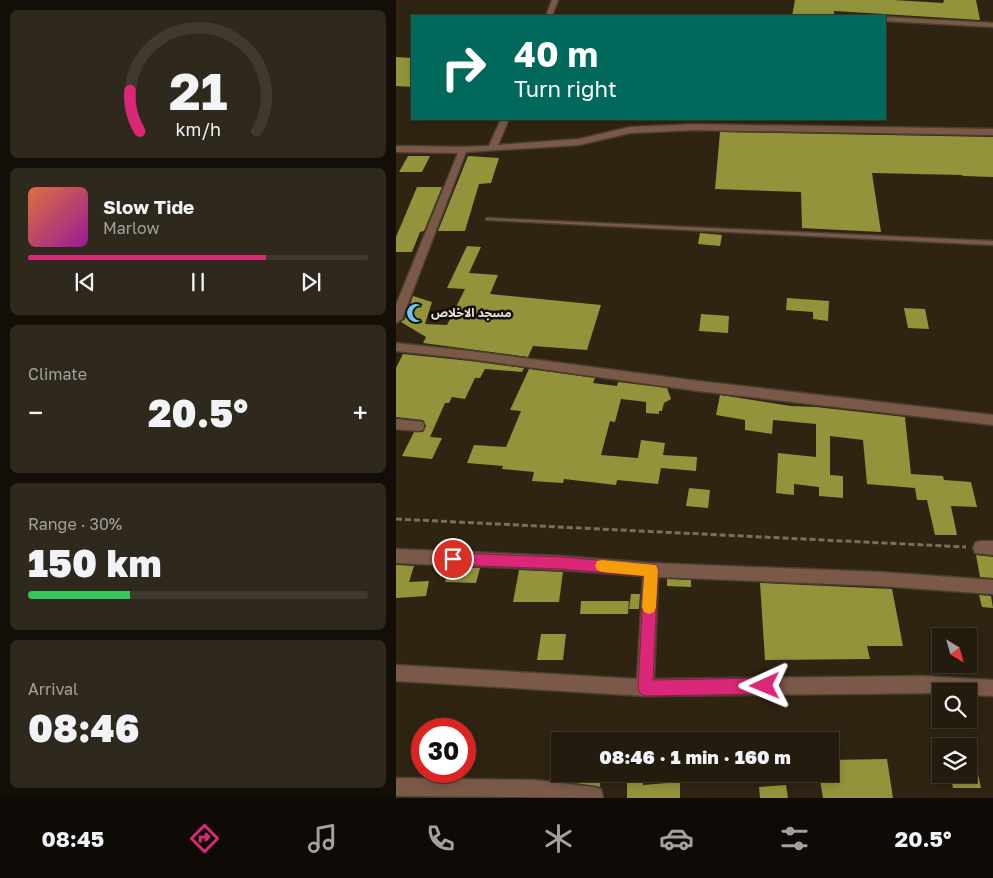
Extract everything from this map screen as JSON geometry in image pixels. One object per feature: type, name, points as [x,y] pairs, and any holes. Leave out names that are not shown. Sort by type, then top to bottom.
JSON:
[{"type":"street","points":[[549,15],[555,0]]},
{"type":"street","points":[[886,19],[993,24]]},
{"type":"street","points":[[492,148],[505,120]]},
{"type":"street","points":[[789,120],[790,129]]},
{"type":"street","points":[[396,149],[463,150],[579,142],[630,130],[695,127],[993,132]]},
{"type":"street","points":[[396,319],[463,150]]},
{"type":"street","points":[[396,347],[470,355],[698,386],[993,420]]},
{"type":"street","points":[[396,424],[418,426]]},
{"type":"street","points":[[396,556],[561,563],[651,570],[881,579],[993,587]]},
{"type":"street","points":[[645,688],[651,570]]},
{"type":"street","points":[[396,673],[645,688],[924,684],[993,688]]},
{"type":"street","points":[[396,787],[535,789],[594,796],[594,798]]},
{"type":"lane","points":[[488,219],[993,243]]},
{"type":"path","points":[[396,520],[986,548]]},
{"type":"building","points":[[795,0],[893,0],[943,3],[944,0],[976,0],[980,20],[834,11],[834,15],[792,15]]},
{"type":"building","points":[[396,57],[411,58],[411,87],[396,86]]},
{"type":"building","points":[[720,132],[993,137],[993,177],[872,173],[881,232],[802,228],[801,192],[715,189]]},
{"type":"building","points":[[408,156],[430,156],[422,172],[399,172]]},
{"type":"building","points":[[468,156],[499,158],[491,183],[479,184],[465,231],[438,231]]},
{"type":"building","points":[[417,187],[442,187],[424,231],[420,232],[412,252],[396,252],[396,237]]},
{"type":"building","points":[[700,233],[722,235],[720,246],[698,244]]},
{"type":"building","points":[[467,246],[481,247],[469,273],[498,275],[490,294],[601,305],[587,350],[533,346],[528,357],[423,343],[426,337],[401,322],[405,319],[413,296],[432,302],[425,324],[447,325],[465,289],[447,288]]},
{"type":"building","points":[[787,298],[829,301],[828,321],[813,319],[813,312],[786,310]]},
{"type":"building","points":[[904,308],[925,309],[929,329],[908,328]]},
{"type":"building","points":[[701,314],[729,316],[728,333],[699,331]]},
{"type":"building","points":[[403,354],[524,368],[522,372],[485,369],[480,378],[475,378],[465,399],[452,397],[449,403],[445,403],[430,437],[442,438],[432,459],[402,456],[414,432],[423,432],[426,426],[423,420],[396,417],[396,368]]},
{"type":"building","points":[[529,369],[595,378],[593,383],[617,386],[618,382],[667,388],[671,399],[664,403],[659,414],[646,413],[646,402],[621,399],[615,422],[610,421],[601,455],[638,458],[641,440],[665,443],[663,455],[697,457],[696,471],[661,468],[658,484],[617,480],[616,485],[564,479],[563,483],[532,481],[534,472],[502,469],[503,466],[467,463],[474,445],[506,447],[521,411],[510,410]]},
{"type":"building","points":[[720,395],[791,406],[905,417],[911,474],[943,476],[944,480],[971,482],[977,507],[951,506],[957,535],[935,535],[927,500],[917,500],[915,488],[867,484],[863,440],[830,436],[830,475],[843,476],[843,498],[819,496],[819,487],[794,484],[794,495],[776,493],[778,453],[816,457],[816,424],[773,420],[772,434],[745,430],[745,420],[716,415]]},
{"type":"building","points":[[689,488],[710,490],[708,508],[686,506]]},
{"type":"building","points":[[976,555],[993,557],[993,578],[980,577]]},
{"type":"building","points":[[396,565],[414,566],[409,582],[429,581],[426,596],[396,598]]},
{"type":"building","points":[[450,567],[480,568],[476,583],[445,582]]},
{"type":"building","points":[[519,570],[563,572],[559,602],[513,602]]},
{"type":"building","points":[[667,579],[691,580],[691,587],[667,586]]},
{"type":"building","points":[[760,583],[892,589],[903,646],[867,646],[870,659],[765,660]]},
{"type":"building","points":[[631,594],[640,594],[639,609],[629,609]]},
{"type":"building","points":[[979,595],[991,596],[993,608],[982,607]]},
{"type":"building","points":[[581,601],[629,601],[628,614],[580,614]]},
{"type":"building","points":[[541,634],[566,634],[563,660],[537,660]]},
{"type":"building","points":[[887,759],[893,798],[823,798],[820,782],[839,782],[839,760]]},
{"type":"building","points":[[978,774],[981,788],[953,788],[952,783],[977,783]]},
{"type":"building","points":[[568,782],[600,782],[600,787]]},
{"type":"building","points":[[627,782],[643,782],[643,785],[680,782],[680,798],[627,798]]},
{"type":"building","points":[[786,785],[788,798],[760,798],[759,787]]},
{"type":"slow traffic","points":[[602,566],[651,570],[649,607]]},
{"type":"place","name":"مسجد الاخلاص","points":[[416,313]]},
{"type":"route","points":[[453,559],[561,563],[651,570],[645,688],[765,686]]}]
